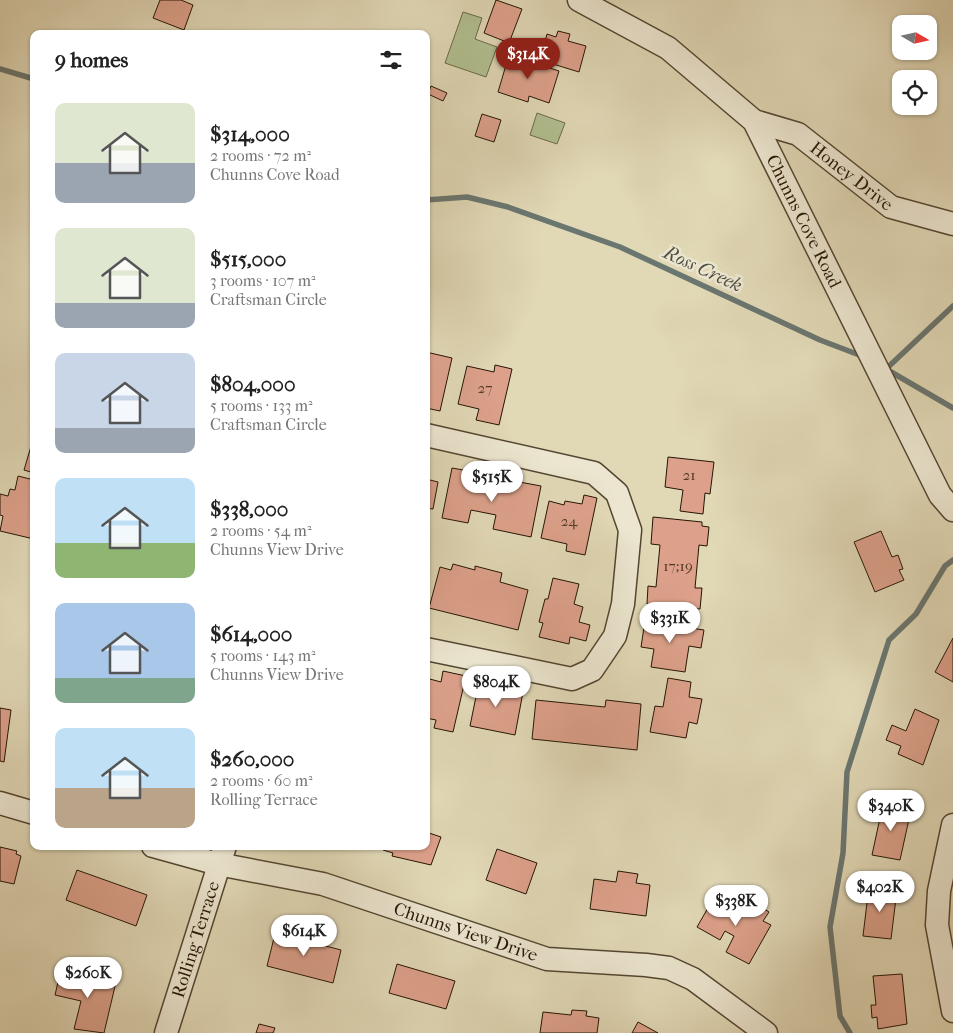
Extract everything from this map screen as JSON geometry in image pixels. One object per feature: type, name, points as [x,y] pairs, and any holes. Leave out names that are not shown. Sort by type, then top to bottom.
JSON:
[{"type":"street","name":"Chunns Cove Road","points":[[579,0],[668,48],[754,121],[940,495],[953,510]]},
{"type":"street","name":"Honey Drive","points":[[754,121],[798,134],[891,207],[953,224]]},
{"type":"street","points":[[430,436],[594,473],[617,493],[630,530],[623,604],[615,636],[592,670],[572,679],[430,650]]},
{"type":"street","points":[[0,803],[30,812]]},
{"type":"street","points":[[953,825],[941,883],[937,925],[953,1011]]},
{"type":"street","name":"Chunns View Drive","points":[[183,850],[221,855],[323,884],[547,959],[646,964],[669,968],[694,979],[766,1033]]},
{"type":"street","name":"Rolling Terrace","points":[[166,1033],[221,855]]},
{"type":"green space","points":[[463,12],[482,18],[475,39],[497,47],[486,77],[445,63]]},
{"type":"green space","points":[[537,113],[565,123],[557,144],[530,135]]},
{"type":"building","points":[[160,0],[181,0],[193,5],[184,30],[153,18]]},
{"type":"building","points":[[496,0],[522,9],[509,43],[484,33]]},
{"type":"building","points":[[558,31],[570,34],[568,41],[586,46],[579,72],[540,60],[547,34],[556,37]]},
{"type":"building","points":[[509,55],[559,71],[549,103],[529,96],[528,102],[498,92]]},
{"type":"building","points":[[431,86],[447,93],[443,101],[430,95]]},
{"type":"building","points":[[482,114],[501,120],[494,142],[475,136]]},
{"type":"building","points":[[430,353],[452,358],[440,411],[430,409]]},
{"type":"building","points":[[495,365],[512,369],[499,425],[476,420],[479,409],[458,404],[467,366],[494,372]]},
{"type":"building","points":[[30,450],[30,472],[24,470]]},
{"type":"building","points":[[668,457],[714,462],[710,494],[705,493],[703,514],[680,511],[683,490],[665,487]]},
{"type":"building","points":[[452,468],[480,473],[478,485],[512,492],[514,481],[541,486],[531,537],[493,529],[496,515],[471,510],[468,523],[442,518]]},
{"type":"building","points":[[18,476],[30,479],[30,538],[0,531],[3,516],[0,515],[0,494],[8,496],[10,489],[15,490]]},
{"type":"building","points":[[430,480],[438,482],[433,509],[430,509]]},
{"type":"building","points":[[584,495],[597,498],[585,555],[566,551],[567,544],[541,538],[549,501],[564,505],[565,501],[582,504]]},
{"type":"building","points":[[653,517],[702,522],[702,526],[709,527],[707,546],[699,545],[695,588],[702,588],[700,609],[647,604],[648,586],[656,587],[660,545],[651,544]]},
{"type":"building","points":[[881,531],[892,557],[898,555],[903,569],[899,570],[904,580],[875,592],[854,542]]},
{"type":"building","points":[[453,564],[475,570],[475,566],[502,573],[500,582],[528,590],[518,630],[430,608],[440,567],[451,570]]},
{"type":"building","points":[[553,578],[579,584],[574,604],[583,607],[579,622],[590,625],[586,641],[570,637],[569,644],[539,637],[543,623],[539,622],[545,599],[548,599]]},
{"type":"building","points":[[645,621],[704,630],[701,648],[689,646],[685,672],[651,667],[654,649],[641,647]]},
{"type":"building","points":[[953,638],[953,682],[935,672]]},
{"type":"building","points":[[443,671],[466,676],[453,732],[434,728],[436,720],[430,719],[430,679],[441,682]]},
{"type":"building","points":[[480,677],[498,681],[497,687],[523,692],[515,735],[470,726]]},
{"type":"building","points":[[668,678],[691,682],[689,697],[702,699],[697,724],[689,722],[686,738],[650,732],[655,706],[663,707]]},
{"type":"building","points":[[536,700],[605,707],[606,700],[641,704],[637,750],[532,739]]},
{"type":"building","points":[[0,708],[11,710],[4,762],[0,761]]},
{"type":"building","points":[[915,709],[939,720],[923,765],[898,754],[901,746],[886,740],[892,725],[906,731]]},
{"type":"building","points":[[883,804],[911,810],[900,860],[872,855]]},
{"type":"building","points":[[430,833],[441,837],[431,865],[392,856],[393,853],[383,850],[430,850]]},
{"type":"building","points":[[0,847],[17,851],[16,854],[21,856],[14,884],[0,881]]},
{"type":"building","points":[[497,849],[537,863],[526,894],[486,880]]},
{"type":"building","points":[[77,870],[147,895],[136,926],[66,900]]},
{"type":"building","points":[[618,871],[638,874],[636,883],[650,885],[646,916],[590,909],[594,879],[616,882]]},
{"type":"building","points":[[869,886],[897,890],[891,939],[863,936]]},
{"type":"building","points":[[716,894],[751,913],[756,904],[769,912],[763,921],[771,925],[749,964],[726,952],[734,936],[725,931],[720,940],[697,927]]},
{"type":"building","points":[[276,930],[300,936],[299,939],[341,950],[333,983],[267,966]]},
{"type":"building","points":[[397,964],[455,981],[446,1009],[389,993]]},
{"type":"building","points":[[61,969],[116,982],[104,1033],[74,1029],[81,1001],[55,995]]},
{"type":"building","points":[[902,974],[907,1024],[878,1029],[877,1017],[872,1018],[871,1005],[876,1005],[873,976]]},
{"type":"building","points":[[572,1010],[587,1011],[586,1016],[599,1018],[597,1033],[540,1033],[543,1012],[571,1015]]},
{"type":"building","points":[[638,1022],[658,1033],[632,1033]]},
{"type":"building","points":[[259,1024],[275,1028],[273,1033],[256,1033]]},
{"type":"waterway","name":"Ross Creek","points":[[0,69],[30,78]]},
{"type":"waterway","name":"Ross Creek","points":[[430,200],[467,197],[508,207],[620,247],[820,340],[862,356]]},
{"type":"waterway","points":[[886,369],[953,306]]},
{"type":"waterway","name":"Ross Creek","points":[[886,369],[953,408]]},
{"type":"waterway","points":[[850,1033],[840,1016],[830,927],[843,853],[847,772],[889,640],[916,614],[945,566],[953,560]]}]
